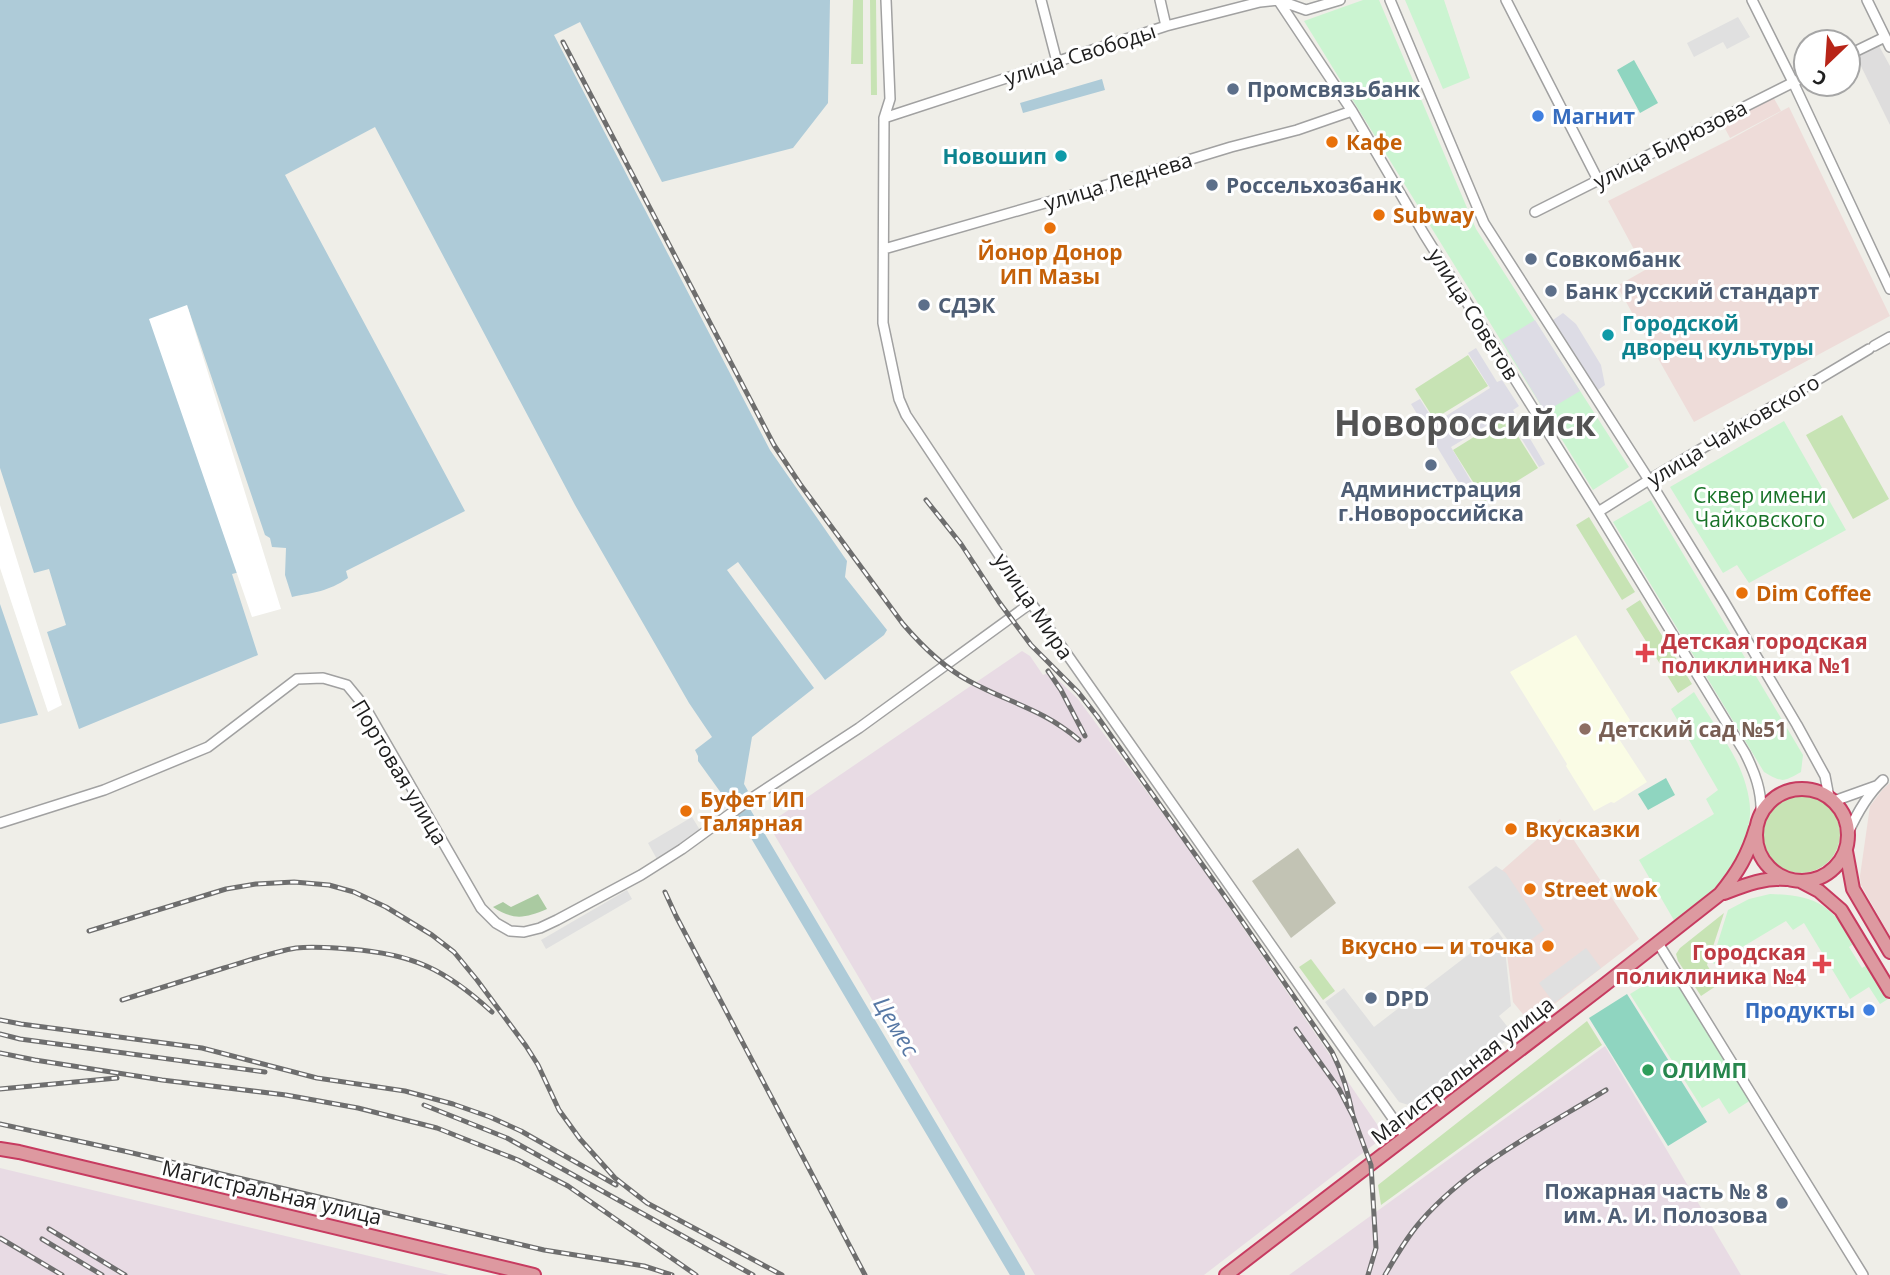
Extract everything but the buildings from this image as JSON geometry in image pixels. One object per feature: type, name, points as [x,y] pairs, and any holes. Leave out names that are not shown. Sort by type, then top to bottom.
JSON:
[{"type":"highway","points":[[1890,953],[1853,889],[1846,851],[1848,833],[1841,810],[1831,799],[1808,789],[1785,791],[1775,797],[1761,814],[1756,828],[1761,855],[1773,870],[1819,891],[1841,910],[1890,991]]},
{"type":"highway","name":"Магистральная улица","points":[[1226,1275],[1720,894],[1736,876],[1756,828]]},
{"type":"highway","points":[[1795,880],[1819,878],[1828,873],[1846,851]]},
{"type":"highway","name":"Магистральная улица","points":[[1720,894],[1749,883],[1777,878],[1795,880]]},
{"type":"highway","name":"Магистральная улица","points":[[0,1149],[534,1275]]},
{"type":"street","name":"улица Мира","points":[[886,0],[890,99],[884,118],[883,323],[899,399],[906,415],[1031,603],[1406,1137]]},
{"type":"street","points":[[1041,0],[1057,62]]},
{"type":"street","points":[[1160,0],[1166,26]]},
{"type":"street","name":"улица Свободы","points":[[884,118],[1166,26],[1260,2],[1278,0],[1306,10],[1340,0]]},
{"type":"street","name":"улица Советов","points":[[1278,0],[1352,111],[1424,234],[1745,753],[1760,790],[1761,814]]},
{"type":"street","points":[[1390,0],[1484,223],[1649,480],[1797,725],[1825,776],[1831,799],[1881,783],[1857,813],[1848,833]]},
{"type":"street","points":[[1506,0],[1598,180]]},
{"type":"street","points":[[1752,0],[1792,80]]},
{"type":"street","points":[[1862,50],[1888,42],[1867,0]]},
{"type":"street","name":"улица Бирюзова","points":[[1535,212],[1792,83]]},
{"type":"street","points":[[1800,98],[1890,289]]},
{"type":"street","name":"улица Леднева","points":[[884,249],[1297,130],[1352,111]]},
{"type":"street","name":"улица Чайковского","points":[[1598,512],[1890,337]]},
{"type":"street","name":"Портовая улица","points":[[0,823],[104,790],[208,747],[297,679],[323,678],[347,685],[365,707],[481,908],[496,923],[510,931],[524,932],[557,920],[682,849],[752,798],[910,692],[1031,603]]},
{"type":"street","points":[[1658,943],[1864,1275]]},
{"type":"shaded area","points":[[1738,17],[1750,37],[1727,49],[1723,42],[1694,57],[1687,43]]},
{"type":"shaded area","points":[[1879,46],[1890,66],[1890,125],[1862,68],[1862,53]]},
{"type":"shaded area","points":[[1771,93],[1781,111],[1730,138],[1720,119]]},
{"type":"shaded area","points":[[1789,107],[1890,316],[1694,422],[1617,286],[1645,270],[1608,201]]},
{"type":"shaded area","points":[[1563,313],[1576,324],[1601,365],[1605,385],[1598,390],[1553,320]]},
{"type":"shaded area","points":[[1535,320],[1580,391],[1545,412],[1502,340]]},
{"type":"shaded area","points":[[1476,348],[1497,382],[1502,380],[1519,406],[1513,410],[1545,464],[1539,467],[1506,414],[1451,447],[1478,493],[1468,498],[1411,404],[1420,399],[1435,423],[1490,388],[1468,353]]},
{"type":"shaded area","name":"Детский сад №51","points":[[1576,635],[1630,720],[1619,739],[1647,782],[1614,803],[1594,811],[1510,672]]},
{"type":"shaded area","points":[[1022,651],[1030,656],[1043,675],[1050,672],[1078,699],[1192,853],[1385,1136],[1204,1275],[1035,1275],[768,824]]},
{"type":"shaded area","points":[[1890,783],[1890,936],[1861,885],[1860,876],[1870,806]]},
{"type":"shaded area","points":[[692,817],[703,835],[659,863],[648,843]]},
{"type":"shaded area","points":[[1560,819],[1639,939],[1530,1023],[1513,1002],[1506,946],[1509,944],[1517,951],[1498,874]]},
{"type":"shaded area","points":[[1298,848],[1336,903],[1291,938],[1252,881]]},
{"type":"shaded area","points":[[1496,866],[1506,873],[1544,930],[1516,951],[1468,887]]},
{"type":"shaded area","points":[[627,890],[632,899],[546,949],[541,940]]},
{"type":"shaded area","points":[[1498,932],[1504,940],[1511,1006],[1499,1016],[1514,1035],[1418,1108],[1399,1102],[1325,1002],[1344,988],[1374,1027]]},
{"type":"shaded area","points":[[1586,948],[1601,968],[1554,1003],[1539,983]]},
{"type":"shaded area","points":[[1605,1046],[1741,1275],[1289,1275]]},
{"type":"shaded area","points":[[0,1168],[449,1275],[0,1275]]},
{"type":"green space","points":[[853,0],[863,0],[863,64],[851,64]]},
{"type":"green space","points":[[870,0],[876,0],[877,95],[871,95]]},
{"type":"green space","points":[[1363,0],[1379,0],[1476,229],[1629,467],[1593,490],[1304,21]]},
{"type":"green space","points":[[1405,0],[1444,0],[1470,78],[1443,89]]},
{"type":"green space","points":[[1634,60],[1658,103],[1640,113],[1617,70]]},
{"type":"green space","points":[[1468,355],[1488,386],[1434,419],[1415,389]]},
{"type":"green space","points":[[1842,415],[1889,499],[1853,519],[1806,435]]},
{"type":"green space","points":[[1506,417],[1538,468],[1485,501],[1453,450]]},
{"type":"green space","name":"Сквер имени Чайковского","points":[[1784,421],[1846,530],[1749,583],[1737,565],[1723,573],[1670,487]]},
{"type":"green space","points":[[1651,500],[1803,755],[1801,772],[1790,778],[1783,780],[1764,772],[1613,522]]},
{"type":"green space","points":[[1589,517],[1635,592],[1622,600],[1576,525]]},
{"type":"green space","points":[[1640,600],[1692,684],[1678,693],[1626,609]]},
{"type":"green space","points":[[1694,692],[1740,768],[1748,794],[1750,814],[1742,847],[1725,878],[1706,899],[1675,922],[1639,860],[1714,814],[1706,799],[1718,790],[1671,709]]},
{"type":"green space","points":[[1666,778],[1675,795],[1648,810],[1638,794]]},
{"type":"green space","points":[[1801,795],[1816,798],[1828,807],[1837,819],[1840,834],[1837,849],[1828,861],[1816,870],[1801,873],[1786,870],[1774,861],[1765,849],[1762,834],[1765,819],[1774,807],[1786,798]]},
{"type":"green space","points":[[538,894],[547,909],[532,914],[514,916],[493,907],[503,902],[511,907]]},
{"type":"green space","points":[[1770,894],[1811,900],[1838,919],[1856,942],[1849,947],[1862,968],[1867,965],[1888,999],[1880,1004],[1869,987],[1850,999],[1804,923],[1793,930],[1786,921],[1714,964],[1712,961],[1728,910],[1749,899]]},
{"type":"green space","points":[[1724,913],[1707,965],[1719,984],[1701,996],[1676,954]]},
{"type":"green space","points":[[1311,959],[1335,991],[1323,1000],[1299,967]]},
{"type":"green space","points":[[1669,970],[1751,1100],[1729,1114],[1719,1098],[1702,1108],[1630,994]]},
{"type":"green space","name":"ОЛИМП","points":[[1627,994],[1707,1122],[1668,1146],[1589,1018]]},
{"type":"green space","points":[[1587,1021],[1602,1045],[1381,1205],[1378,1185]]},
{"type":"water","points":[[0,0],[830,0],[828,103],[793,148],[662,182],[580,22],[554,35],[770,450],[847,561],[845,577],[887,630],[825,680],[738,562],[727,570],[814,688],[752,737],[744,784],[748,791],[729,804],[698,761],[695,750],[712,737],[689,703],[575,505],[375,127],[285,175],[465,511],[346,571],[348,578],[334,586],[292,597],[285,575],[286,548],[272,547],[270,538],[265,535],[187,305],[240,572],[232,574],[258,655],[79,729],[47,632],[66,625],[49,569],[34,573],[0,468]]},
{"type":"water","points":[[1102,79],[1105,90],[1023,113],[1020,103]]},
{"type":"water","points":[[0,604],[38,715],[0,724]]},
{"type":"pier","points":[[187,305],[281,609],[252,617],[149,319]]},
{"type":"pier","points":[[0,505],[62,705],[48,712],[0,568]]},
{"type":"waterway","name":"Цемес","points":[[736,799],[1018,1275]]},
{"type":"railway","points":[[563,42],[774,445],[903,624],[933,656],[959,675],[1052,721],[1079,740]]},
{"type":"railway","points":[[926,500],[961,544],[1031,645],[1078,692],[1097,716],[1233,908],[1332,1052],[1345,1083],[1353,1116]]},
{"type":"railway","points":[[1048,671],[1085,736]]},
{"type":"railway","points":[[89,931],[226,889],[256,884],[294,882],[329,885],[354,892],[386,907],[454,952],[526,1046],[559,1110],[580,1139],[615,1178],[647,1203],[782,1275]]},
{"type":"railway","points":[[665,892],[865,1275]]},
{"type":"railway","points":[[122,1000],[278,952],[323,947],[372,951],[427,966],[459,985],[492,1012]]},
{"type":"railway","points":[[0,1020],[202,1048],[317,1078],[405,1091],[490,1117],[521,1131],[616,1185]]},
{"type":"railway","points":[[1296,1029],[1339,1089],[1353,1116],[1371,1165],[1376,1248],[1368,1275]]},
{"type":"railway","points":[[0,1034],[20,1039],[265,1072]]},
{"type":"railway","points":[[0,1053],[162,1080],[286,1095],[358,1108],[437,1128],[518,1160],[568,1186],[696,1275]]},
{"type":"railway","points":[[0,1089],[117,1078]]},
{"type":"railway","points":[[1385,1275],[1416,1227],[1462,1182],[1508,1149],[1606,1090]]},
{"type":"railway","points":[[424,1105],[507,1138],[753,1275]]},
{"type":"railway","points":[[0,1124],[544,1250],[644,1266],[672,1275]]},
{"type":"railway","points":[[49,1229],[125,1275]]},
{"type":"railway","points":[[0,1238],[62,1275]]},
{"type":"railway","points":[[42,1239],[102,1275]]},
{"type":"place","name":"Промсвязьбанк","points":[[1233,89]]},
{"type":"place","name":"Магнит","points":[[1538,116]]},
{"type":"place","name":"Кафе","points":[[1332,142]]},
{"type":"place","name":"Новошип","points":[[1061,156]]},
{"type":"place","name":"Россельхозбанк","points":[[1212,185]]},
{"type":"place","name":"Subway","points":[[1379,215]]},
{"type":"place","name":"Йонор Донор ИП Мазы","points":[[1050,228]]},
{"type":"place","name":"Совкомбанк","points":[[1531,259]]},
{"type":"place","name":"Банк Русский стандарт","points":[[1551,291]]},
{"type":"place","name":"СДЭК","points":[[924,305]]},
{"type":"place","name":"Городской дворец культуры","points":[[1608,335]]},
{"type":"place","name":"Администрация г.Новороссийска","points":[[1431,465]]},
{"type":"place","name":"Dim Coffee","points":[[1742,593]]},
{"type":"place","name":"Детская городская поликлиника №1","points":[[1645,653]]},
{"type":"place","name":"Детский сад №51","points":[[1585,729]]},
{"type":"place","name":"Буфет ИП Талярная","points":[[686,811]]},
{"type":"place","name":"Вкусказки","points":[[1511,829]]},
{"type":"place","name":"Street wok","points":[[1530,889]]},
{"type":"place","name":"Вкусно — и точка","points":[[1548,946]]},
{"type":"place","name":"Городская поликлиника №4","points":[[1822,964]]},
{"type":"place","name":"DPD","points":[[1371,998]]},
{"type":"place","name":"Продукты","points":[[1869,1010]]},
{"type":"place","name":"ОЛИМП","points":[[1648,1070]]},
{"type":"place","name":"Пожарная часть № 8 им. А. И. Полозова","points":[[1782,1203]]},
{"type":"district","name":"Новороссийск","points":[[1465,422]]}]
